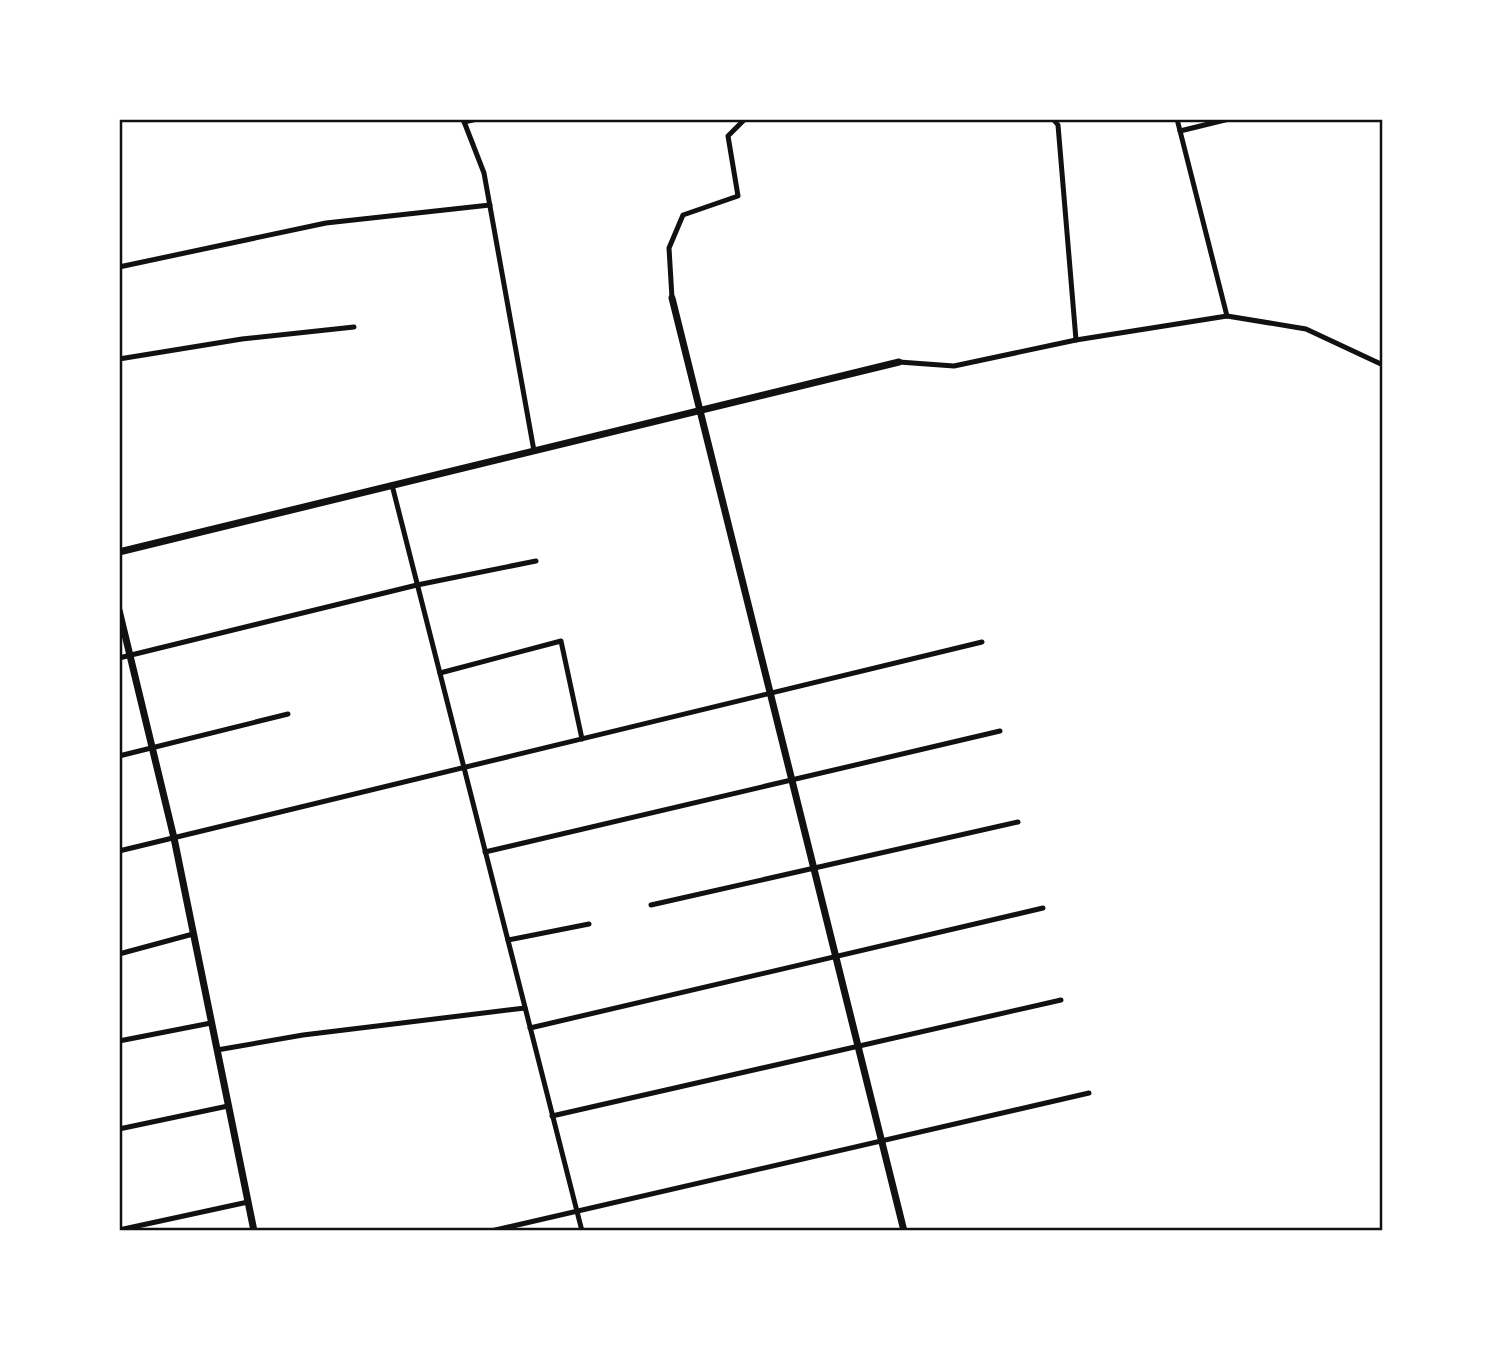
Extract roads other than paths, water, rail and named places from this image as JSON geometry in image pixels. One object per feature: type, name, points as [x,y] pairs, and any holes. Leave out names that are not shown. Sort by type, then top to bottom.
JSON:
[{"type":"street","points":[[672,298],[904,1231]]},
{"type":"street","points":[[119,552],[899,362]]},
{"type":"street","points":[[119,610],[174,838],[254,1231]]},
{"type":"lane","points":[[477,119],[464,120],[484,173],[534,451]]},
{"type":"lane","points":[[672,298],[669,248],[683,215],[738,196],[727,136],[745,119]]},
{"type":"lane","points":[[1053,119],[1058,125],[1076,340]]},
{"type":"lane","points":[[1177,119],[1227,316]]},
{"type":"lane","points":[[1180,131],[1229,119]]},
{"type":"lane","points":[[119,267],[326,223],[490,205]]},
{"type":"lane","points":[[899,362],[954,366],[1076,340],[1227,316],[1306,329],[1383,365]]},
{"type":"lane","points":[[119,359],[242,339],[354,327]]},
{"type":"lane","points":[[392,485],[582,1231]]},
{"type":"lane","points":[[119,658],[417,585],[536,561]]},
{"type":"lane","points":[[440,673],[561,641],[582,739]]},
{"type":"lane","points":[[119,851],[982,642]]},
{"type":"lane","points":[[119,757],[288,714]]},
{"type":"lane","points":[[485,852],[1000,731]]},
{"type":"lane","points":[[651,905],[1018,822]]},
{"type":"lane","points":[[530,1028],[1043,908]]},
{"type":"lane","points":[[508,940],[589,924]]},
{"type":"lane","points":[[119,954],[193,934]]},
{"type":"lane","points":[[552,1116],[1061,1000]]},
{"type":"lane","points":[[217,1050],[303,1035],[525,1008]]},
{"type":"lane","points":[[119,1041],[211,1023]]},
{"type":"lane","points":[[491,1231],[1089,1093]]},
{"type":"lane","points":[[119,1129],[228,1105]]},
{"type":"lane","points":[[119,1230],[248,1202]]}]
